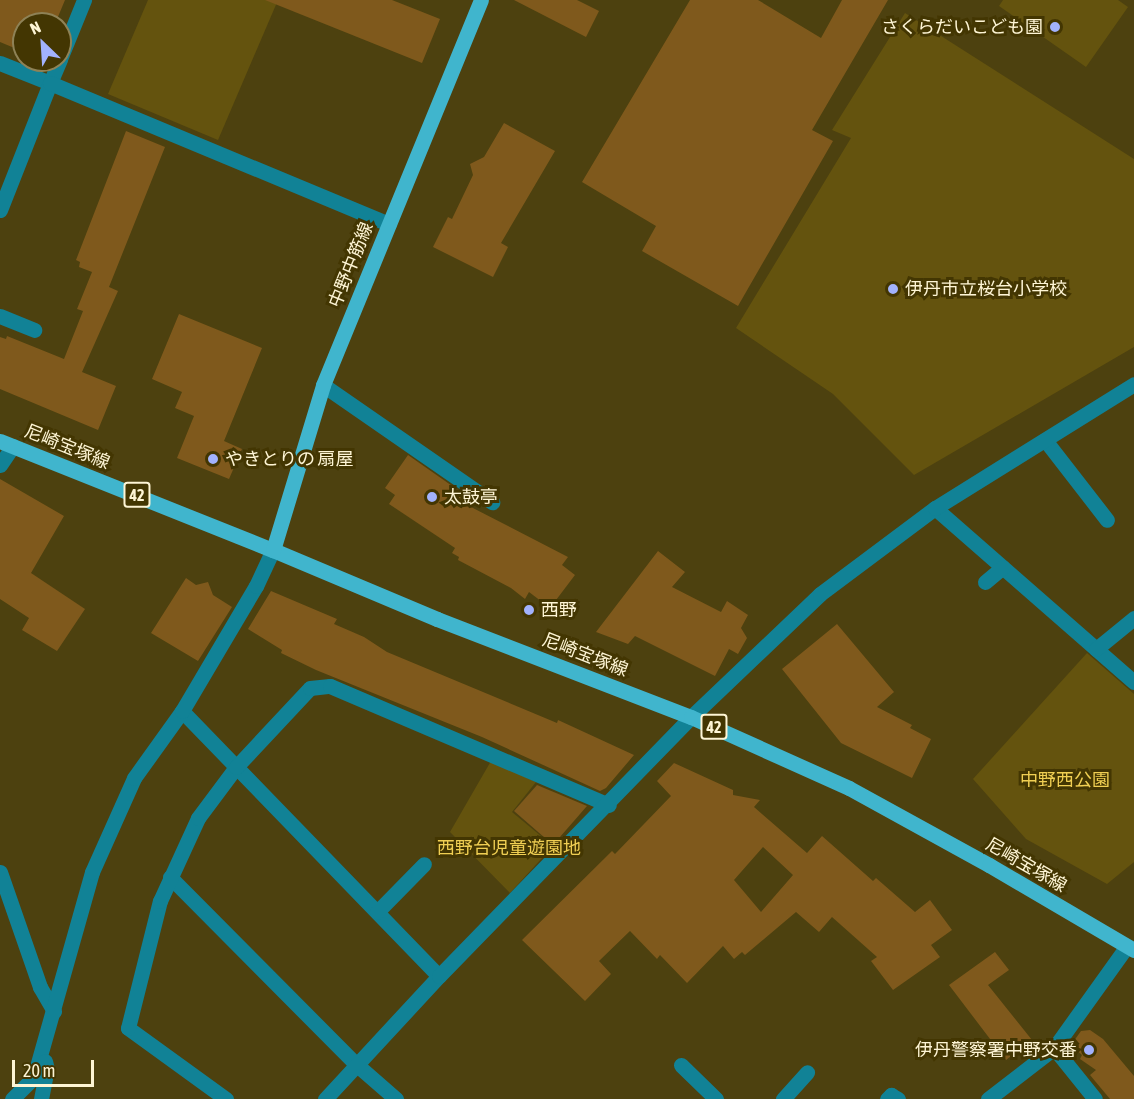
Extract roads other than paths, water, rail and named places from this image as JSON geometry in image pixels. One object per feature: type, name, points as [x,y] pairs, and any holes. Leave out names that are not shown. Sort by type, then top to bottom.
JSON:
[{"type":"main road","name":"中野中筋線","points":[[273,550],[323,385],[481,0]]},
{"type":"main road","name":"尼崎宝塚線","points":[[6,444],[273,550],[437,619],[691,717],[849,788],[1131,948]]},
{"type":"street","points":[[72,30],[84,0]]},
{"type":"street","points":[[0,63],[389,224]]},
{"type":"street","points":[[0,210],[55,72]]},
{"type":"street","points":[[0,316],[34,330]]},
{"type":"street","points":[[325,1099],[439,976],[609,805],[691,717],[820,594],[935,508],[1134,384]]},
{"type":"street","points":[[323,385],[492,502]]},
{"type":"street","points":[[1045,440],[1107,520]]},
{"type":"street","points":[[0,465],[6,444]]},
{"type":"street","points":[[935,508],[1134,682]]},
{"type":"street","points":[[12,1099],[34,1077],[92,872],[134,778],[182,711],[256,586],[273,550]]},
{"type":"street","points":[[985,582],[1003,567]]},
{"type":"street","points":[[1096,649],[1134,618]]},
{"type":"street","points":[[226,1099],[128,1028],[160,901],[198,818],[236,766],[310,688],[330,686],[609,805]]},
{"type":"street","points":[[182,711],[439,976]]},
{"type":"street","points":[[377,912],[424,864]]},
{"type":"street","points":[[0,872],[40,987],[54,1011]]},
{"type":"street","points":[[170,877],[357,1065],[396,1099]]},
{"type":"street","points":[[988,1099],[1054,1048],[1131,948]]},
{"type":"street","points":[[1054,1048],[1095,1099]]},
{"type":"street","points":[[41,1099],[47,1069],[43,1050]]},
{"type":"street","points":[[681,1065],[716,1099]]},
{"type":"street","points":[[783,1099],[807,1072]]},
{"type":"street","points":[[887,1099],[891,1095],[898,1099]]},
{"type":"place","name":"さくらだいこども園","points":[[1055,27]]},
{"type":"place","name":"伊丹市立桜台小学校","points":[[893,289]]},
{"type":"place","name":"やきとりの 扇屋","points":[[213,459]]},
{"type":"place","name":"太鼓亭","points":[[432,497]]},
{"type":"place","name":"西野","points":[[529,610]]},
{"type":"place","name":"伊丹警察署中野交番","points":[[1089,1050]]},
{"type":"park label","name":"中野西公園","points":[[1065,780]]},
{"type":"park label","name":"西野台児童遊園地","points":[[509,848]]}]
